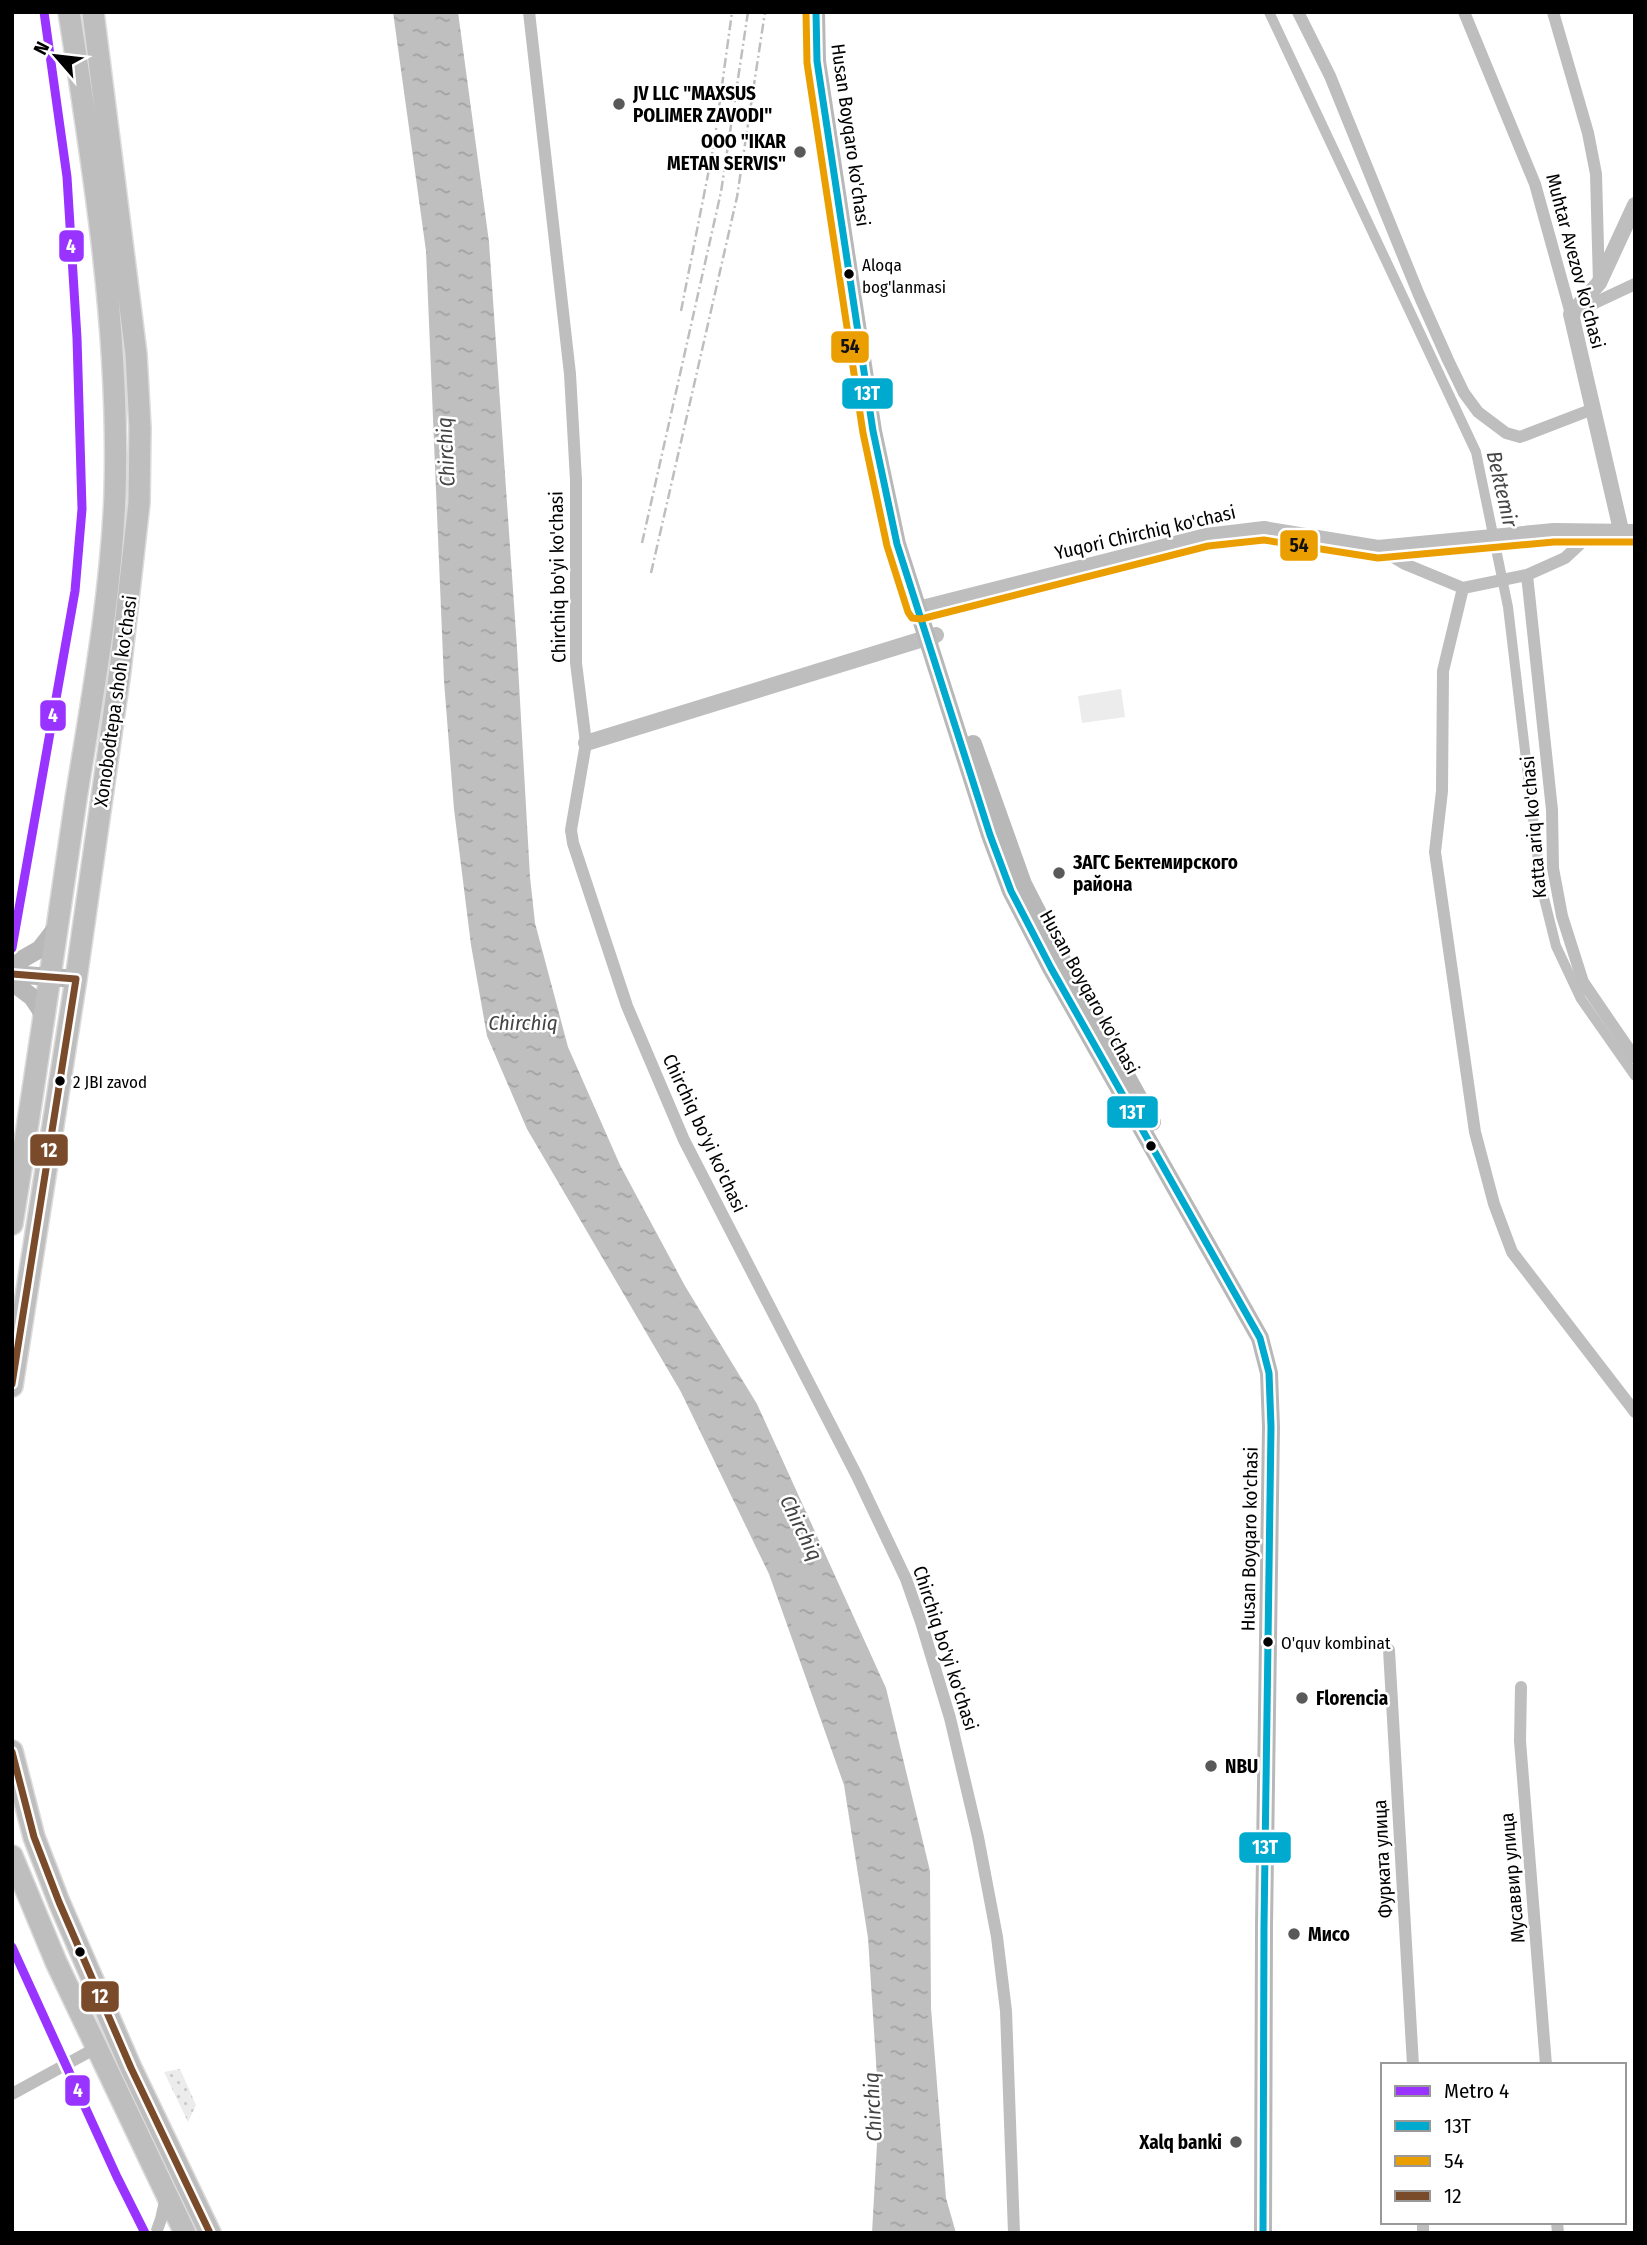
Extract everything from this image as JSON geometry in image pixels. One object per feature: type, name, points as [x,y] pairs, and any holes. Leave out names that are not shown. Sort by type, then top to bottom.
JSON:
[{"type":"highway","name":"Xonobodtepa shoh ko'chasi","points":[[12,1224],[111,557],[115,472],[116,415],[105,278],[69,12]]},
{"type":"highway","name":"Xonobodtepa shoh ko'chasi","points":[[12,1386],[76,979],[120,671],[139,503],[140,428],[136,354],[93,12]]},
{"type":"highway","points":[[12,1751],[37,1846],[118,2041],[210,2233]]},
{"type":"highway","points":[[37,1846],[12,1856],[56,1962],[185,2233]]},
{"type":"main road","name":"Husan Boyqaro ko'chasi","points":[[816,12],[877,430],[922,608],[990,835],[1011,891],[1057,965],[1270,1333],[1278,1360],[1281,1388],[1274,1923],[1275,2233]]},
{"type":"main road","name":"Husan Boyqaro ko'chasi","points":[[822,61],[826,12]]},
{"type":"main road","points":[[12,965],[40,949],[57,927]]},
{"type":"main road","name":"Husan Boyqaro ko'chasi","points":[[1057,965],[1260,1338],[1268,1362],[1272,1427],[1264,1926],[1263,2233]]},
{"type":"main road","points":[[12,974],[76,979]]},
{"type":"main road","points":[[12,982],[32,997],[44,1015]]},
{"type":"street","name":"Chirchiq bo'yi ko'chasi","points":[[529,12],[570,374],[576,480],[576,663],[586,743],[571,830],[573,843],[627,1006],[684,1140],[857,1476],[906,1579],[950,1718],[990,1898],[1006,2011],[1014,2233]]},
{"type":"street","points":[[1298,12],[1330,76],[1448,360],[1464,393],[1478,412],[1506,433],[1520,437],[1593,409]]},
{"type":"street","name":"Muhtar Avezov ko'chasi","points":[[1464,12],[1535,184],[1571,314],[1593,409],[1628,531]]},
{"type":"street","points":[[1553,12],[1588,133],[1596,174],[1599,283]]},
{"type":"street","points":[[1571,314],[1599,283],[1635,205]]},
{"type":"street","points":[[1571,314],[1635,284]]},
{"type":"street","name":"Yuqori Chirchiq ko'chasi","points":[[922,608],[1233,531],[1264,528],[1378,548],[1532,532],[1628,531]]},
{"type":"street","points":[[1378,548],[1405,564],[1463,588],[1521,576],[1565,558],[1595,530]]},
{"type":"street","name":"Katta ariq ko'chasi","points":[[1521,576],[1552,810],[1553,868],[1562,916],[1583,982],[1635,1058]]},
{"type":"street","points":[[1463,588],[1443,671],[1442,791],[1435,852],[1475,1132],[1494,1204],[1512,1252],[1635,1412]]},
{"type":"street","points":[[586,743],[932,637]]},
{"type":"street","name":"Фурката улица","points":[[1389,1650],[1413,2063]]},
{"type":"street","name":"Мусаввир улица","points":[[1521,1687],[1520,1741],[1546,2063]]},
{"type":"street","points":[[12,2094],[96,2048]]},
{"type":"street","points":[[156,2233],[166,2193]]},
{"type":"shaded area","points":[[1121,689],[1125,717],[1082,723],[1078,696]]},
{"type":"shaded area","points":[[180,2069],[196,2105],[188,2122],[164,2072]]},
{"type":"water","name":"Chirchiq","points":[[393,12],[458,12],[489,242],[535,923],[568,1047],[620,1165],[685,1286],[757,1404],[886,1688],[930,1871],[931,2008],[946,2198],[956,2233],[872,2233],[879,2108],[868,1938],[844,1785],[769,1574],[681,1392],[527,1129],[487,1036],[471,945],[454,809],[444,681],[426,251]]},
{"type":"waterway","name":"Bektemir","points":[[1269,12],[1476,452],[1508,607],[1541,886],[1556,946],[1581,999],[1635,1076]]},
{"type":"railway","points":[[681,311],[714,144],[732,12]]},
{"type":"railway","points":[[642,543],[721,192],[748,12]]},
{"type":"railway","points":[[651,573],[737,197],[765,12]]},
{"type":"metro line","name":"4","points":[[12,948],[75,591],[82,509],[77,338],[67,177],[44,12]]},
{"type":"metro line","name":"4","points":[[12,1947],[145,2233]]},
{"type":"transit line","name":"54","points":[[806,12],[807,63],[863,433],[887,546],[912,618],[921,619],[1208,546],[1264,540],[1378,558],[1554,542],[1635,542]]},
{"type":"transit line","name":"13Т","points":[[816,12],[817,61],[873,431],[897,544],[990,835],[1011,891],[1051,968],[1260,1338],[1269,1373],[1271,1427],[1263,2233]]},
{"type":"transit line","name":"12","points":[[12,974],[76,979],[12,1384]]},
{"type":"transit line","name":"12","points":[[12,1752],[34,1837],[59,1902],[131,2068],[210,2233]]},
{"type":"place","name":"JV LLC \"MAXSUS POLIMER ZAVODI\"","points":[[619,104]]},
{"type":"place","name":"OOO \"IKAR METAN SERVIS\"","points":[[800,152]]},
{"type":"place","name":"Aloqa bog'lanmasi","points":[[849,274]]},
{"type":"place","name":"ЗАГС Бектемирского района","points":[[1059,873]]},
{"type":"place","name":"2 JBI zavod","points":[[60,1081]]},
{"type":"place","name":"O'quv kombinat","points":[[1268,1642]]},
{"type":"place","name":"Florencia","points":[[1302,1698]]},
{"type":"place","name":"NBU","points":[[1211,1766]]},
{"type":"place","name":"Мисо","points":[[1294,1934]]},
{"type":"place","name":"Xalq banki","points":[[1236,2142]]}]
